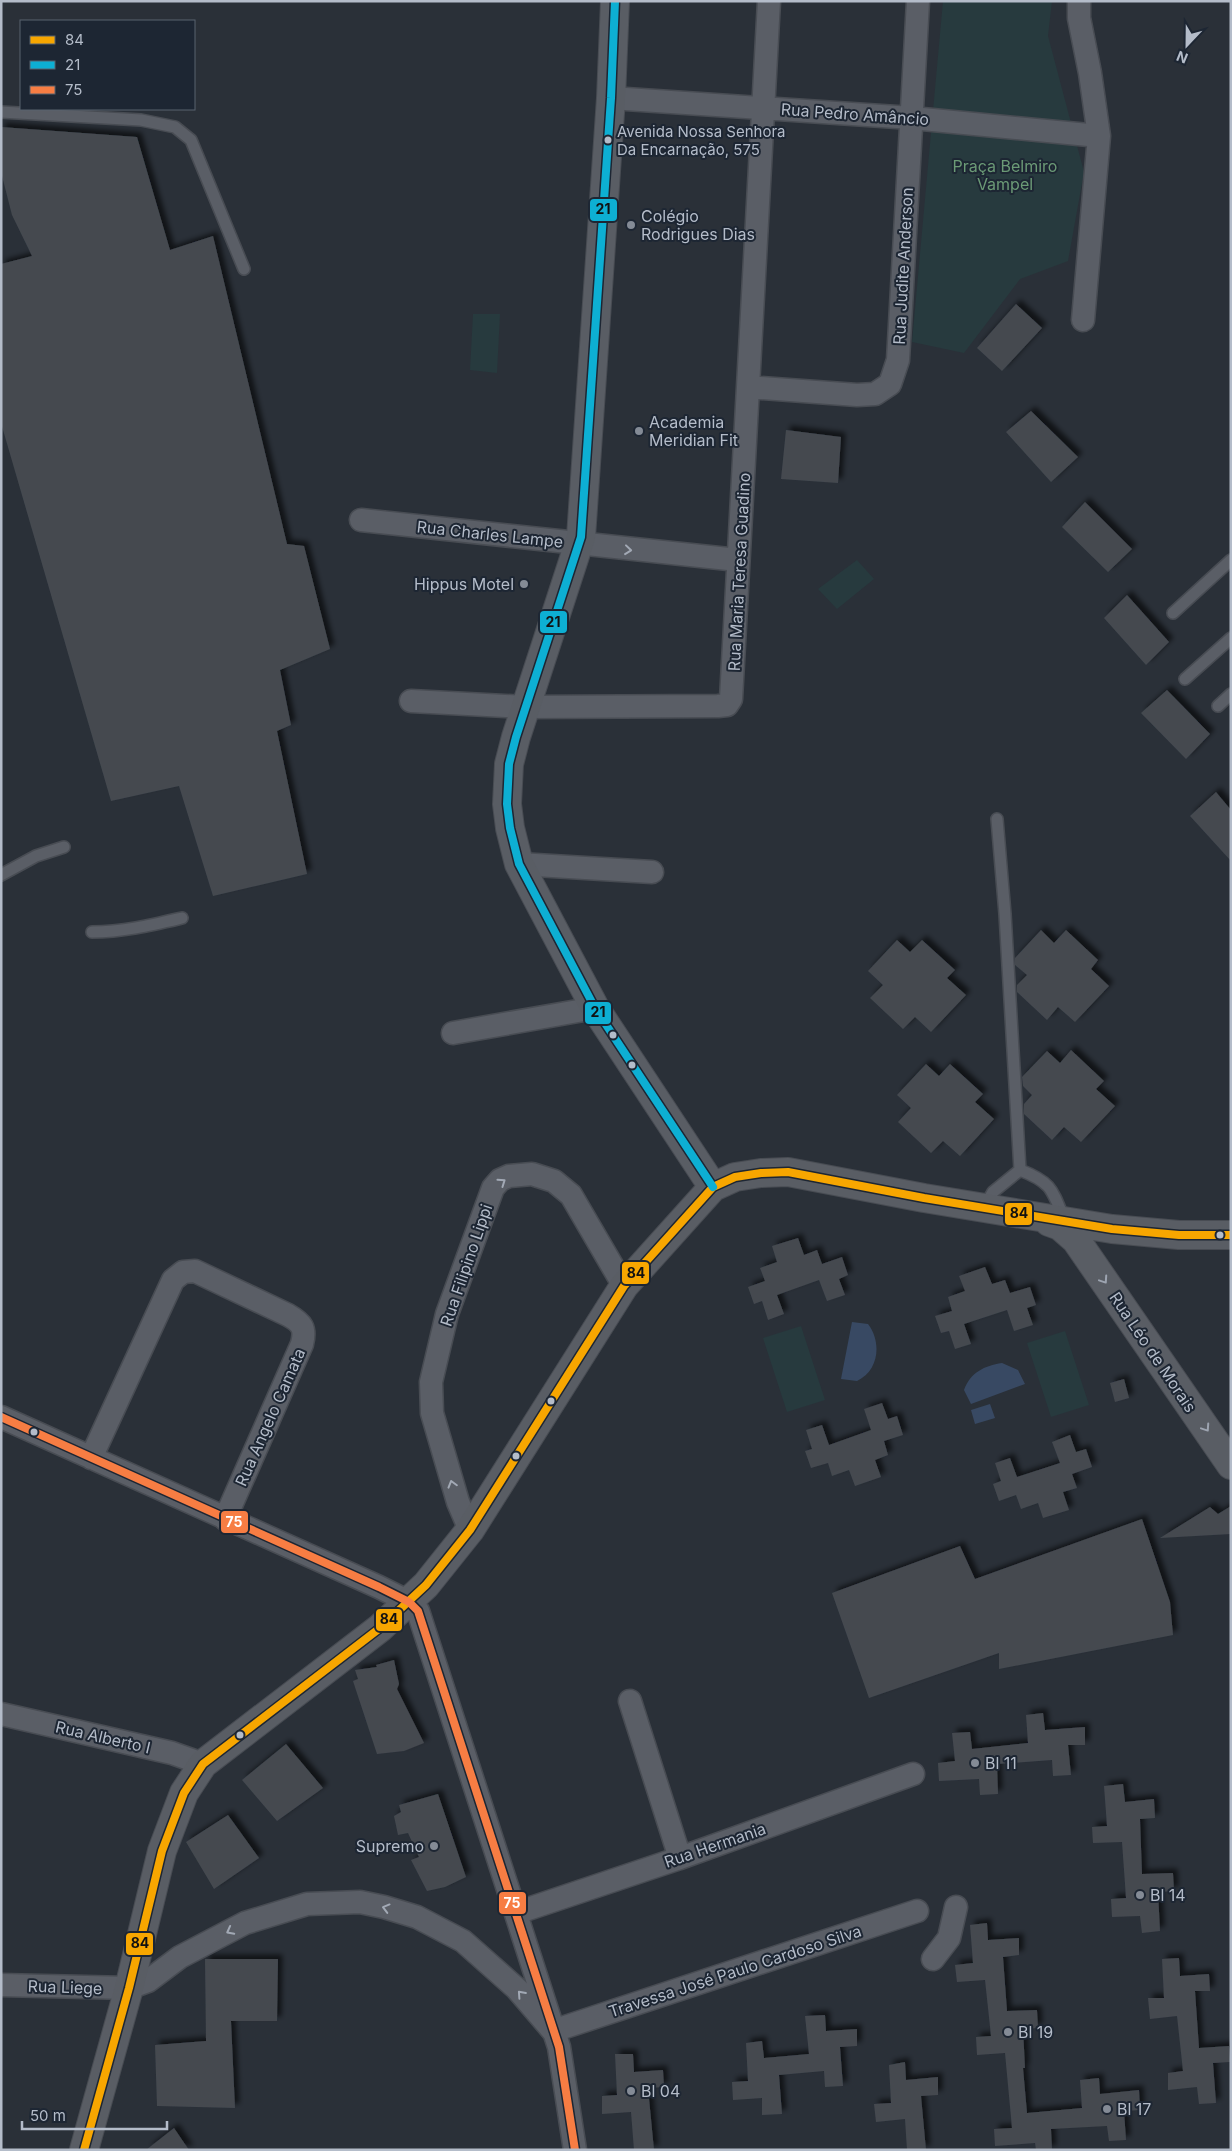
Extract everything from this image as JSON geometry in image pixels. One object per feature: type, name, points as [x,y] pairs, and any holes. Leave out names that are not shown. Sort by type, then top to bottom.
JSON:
[{"type":"main road","points":[[84,2150],[129,1988],[162,1851],[184,1793],[203,1764],[380,1628],[409,1602],[470,1530],[624,1286],[713,1187],[595,1008],[520,864],[510,828],[507,804],[509,764],[526,706],[580,544],[611,98],[615,1]]},
{"type":"main road","name":"Rua Léo de Morais","points":[[713,1187],[735,1177],[761,1173],[788,1172],[1035,1217],[1071,1231],[1231,1465]]},
{"type":"main road","points":[[1071,1231],[1089,1232],[1112,1229],[1179,1235],[1231,1235]]},
{"type":"street","name":"Rua Maria Teresa Guadino","points":[[410,701],[526,706],[718,706],[729,703],[733,695],[738,560],[769,1]]},
{"type":"street","name":"Rua Judite Anderson","points":[[748,387],[857,395],[875,394],[890,384],[898,360],[918,1]]},
{"type":"street","points":[[1079,1],[1079,18],[1090,73],[1099,136],[1084,320]]},
{"type":"street","name":"Rua Pedro Amâncio","points":[[611,98],[912,118],[1099,136]]},
{"type":"street","name":"Rua Charles Lampe","points":[[361,520],[738,560]]},
{"type":"street","points":[[520,864],[652,872]]},
{"type":"street","points":[[453,1033],[595,1008]]},
{"type":"street","name":"Rua Filipino Lippi","points":[[470,1530],[458,1502],[432,1413],[431,1382],[447,1314],[493,1188],[500,1180],[509,1176],[532,1174],[554,1181],[571,1195],[624,1286]]},
{"type":"street","name":"Rua Angelo Camata","points":[[91,1458],[173,1280],[183,1272],[195,1271],[288,1315],[299,1322],[305,1333],[302,1344],[225,1519]]},
{"type":"street","points":[[3,1424],[91,1458],[409,1602],[418,1611],[559,2047],[576,2150]]},
{"type":"street","points":[[630,1701],[680,1858]]},
{"type":"street","name":"Rua Alberto I","points":[[1,1714],[172,1753],[203,1764]]},
{"type":"street","name":"Rua Hermania","points":[[516,1913],[680,1858],[913,1774]]},
{"type":"street","points":[[129,1988],[148,1981],[180,1958],[245,1923],[308,1904],[360,1902],[417,1917],[463,1941],[517,1989],[553,2031]]},
{"type":"street","points":[[933,1959],[949,1938],[956,1907]]},
{"type":"street","name":"Travessa José Paulo Cardoso Silva","points":[[553,2031],[916,1911]]},
{"type":"street","name":"Rua Liege","points":[[1,1985],[129,1988]]},
{"type":"lane","points":[[1,112],[141,120],[175,127],[191,140],[244,269]]},
{"type":"lane","points":[[1173,613],[1231,560]]},
{"type":"lane","points":[[1185,679],[1231,638]]},
{"type":"lane","points":[[1218,706],[1231,694]]},
{"type":"lane","points":[[997,819],[1005,914],[1020,1170]]},
{"type":"lane","points":[[1,875],[36,856],[64,846]]},
{"type":"lane","points":[[92,932],[138,928],[182,918]]},
{"type":"lane","points":[[984,1208],[992,1192],[1020,1170]]},
{"type":"lane","points":[[1020,1170],[1041,1179],[1050,1187],[1071,1231]]},
{"type":"green space","name":"Praça Belmiro Vampel","points":[[943,1],[1052,1],[1048,36],[1084,172],[1068,261],[1020,279],[964,353],[912,342]]},
{"type":"green space","points":[[473,314],[500,314],[497,373],[470,370]]},
{"type":"green space","points":[[857,560],[874,579],[837,609],[818,589]]},
{"type":"green space","points":[[801,1326],[825,1400],[787,1412],[763,1338]]},
{"type":"green space","points":[[1065,1331],[1089,1405],[1051,1417],[1027,1343]]},
{"type":"water","points":[[852,1322],[868,1324],[875,1339],[876,1347],[874,1363],[870,1370],[857,1381],[841,1379]]},
{"type":"water","points":[[1002,1363],[1018,1370],[1025,1384],[971,1404],[964,1390],[970,1379],[984,1368]]},
{"type":"water","points":[[990,1404],[995,1418],[975,1424],[971,1410]]},
{"type":"building","points":[[1,127],[137,137],[170,250],[213,236],[287,544],[304,546],[330,649],[280,670],[291,725],[277,731],[307,874],[213,896],[179,786],[111,801],[1,423],[1,264],[32,256],[12,215],[1,172]]},
{"type":"building","points":[[1016,304],[1042,328],[1002,371],[977,348]]},
{"type":"building","points":[[1031,411],[1078,457],[1051,482],[1006,432]]},
{"type":"building","points":[[786,430],[841,437],[838,483],[781,479]]},
{"type":"building","points":[[1085,502],[1132,549],[1108,572],[1062,527]]},
{"type":"building","points":[[1127,595],[1169,642],[1146,665],[1104,618]]},
{"type":"building","points":[[1167,690],[1210,734],[1186,759],[1141,713]]},
{"type":"building","points":[[1216,792],[1231,810],[1231,861],[1190,816]]},
{"type":"building","points":[[1041,930],[1054,943],[1066,930],[1098,960],[1091,969],[1109,986],[1075,1022],[1058,1007],[1047,1020],[1017,992],[1017,985],[1027,975],[1015,965],[1015,958]]},
{"type":"building","points":[[897,940],[910,952],[922,940],[955,970],[947,978],[966,995],[931,1032],[915,1017],[903,1029],[870,998],[883,985],[868,971]]},
{"type":"building","points":[[1071,1050],[1104,1081],[1096,1089],[1115,1106],[1081,1142],[1064,1127],[1052,1140],[1024,1114],[1024,1104],[1032,1095],[1023,1086],[1022,1077],[1047,1051],[1060,1063]]},
{"type":"building","points":[[926,1064],[939,1076],[950,1064],[983,1094],[975,1102],[994,1119],[960,1156],[943,1141],[931,1153],[898,1122],[911,1108],[897,1095]]},
{"type":"building","points":[[798,1238],[804,1255],[817,1250],[822,1264],[842,1257],[848,1275],[839,1279],[845,1295],[827,1301],[819,1280],[777,1295],[784,1314],[768,1320],[762,1301],[754,1304],[748,1287],[765,1281],[760,1268],[777,1262],[772,1246]]},
{"type":"building","points":[[985,1267],[992,1284],[1005,1280],[1010,1293],[1030,1287],[1036,1305],[1027,1308],[1033,1325],[1014,1331],[1007,1310],[964,1324],[971,1344],[955,1349],[949,1331],[941,1333],[935,1316],[952,1311],[948,1297],[965,1291],[959,1276]]},
{"type":"building","points":[[1124,1379],[1129,1398],[1115,1402],[1110,1383]]},
{"type":"building","points":[[882,1403],[888,1419],[897,1416],[903,1435],[884,1441],[888,1455],[875,1460],[881,1477],[855,1486],[849,1470],[832,1476],[828,1463],[811,1468],[805,1451],[812,1449],[806,1430],[822,1425],[829,1445],[871,1430],[864,1409]]},
{"type":"building","points":[[1070,1435],[1076,1452],[1086,1449],[1092,1467],[1072,1474],[1077,1488],[1063,1492],[1069,1510],[1043,1518],[1038,1503],[1021,1509],[1016,1495],[999,1501],[993,1484],[1001,1481],[995,1463],[1010,1458],[1017,1477],[1060,1463],[1052,1442]]},
{"type":"building","points":[[1231,1506],[1231,1534],[1160,1538],[1210,1507],[1218,1514]]},
{"type":"building","points":[[1142,1519],[1170,1602],[1173,1635],[999,1669],[999,1653],[869,1698],[832,1593],[960,1546],[975,1579]]},
{"type":"building","points":[[394,1660],[399,1684],[397,1689],[424,1743],[404,1751],[377,1754],[353,1681],[358,1679],[355,1670],[377,1667],[376,1665]]},
{"type":"building","points":[[1043,1713],[1045,1730],[1085,1727],[1085,1745],[1068,1745],[1071,1775],[1053,1776],[1052,1760],[997,1764],[998,1794],[980,1795],[979,1779],[939,1781],[938,1763],[955,1761],[952,1733],[970,1732],[972,1749],[1028,1743],[1026,1715]]},
{"type":"building","points":[[286,1744],[323,1788],[277,1821],[242,1780]]},
{"type":"building","points":[[1123,1784],[1125,1802],[1154,1799],[1155,1818],[1140,1819],[1142,1874],[1173,1873],[1174,1891],[1158,1892],[1160,1931],[1142,1933],[1140,1916],[1112,1917],[1111,1899],[1126,1898],[1122,1842],[1093,1843],[1092,1827],[1107,1826],[1104,1786]]},
{"type":"building","name":"Supremo","points":[[438,1794],[466,1877],[445,1887],[427,1891],[411,1860],[419,1857],[408,1833],[398,1835],[394,1816],[401,1812],[399,1805]]},
{"type":"building","points":[[228,1815],[259,1858],[214,1889],[186,1842]]},
{"type":"building","points":[[987,1923],[988,1940],[1019,1938],[1019,1955],[1003,1957],[1007,2011],[1037,2010],[1038,2028],[1023,2029],[1025,2068],[1023,2068],[1027,2113],[1082,2108],[1080,2080],[1099,2078],[1100,2094],[1139,2090],[1140,2110],[1124,2111],[1126,2140],[1109,2141],[1107,2126],[1051,2129],[1052,2150],[1036,2150],[1035,2143],[995,2146],[994,2129],[1012,2128],[1005,2053],[977,2055],[976,2037],[991,2036],[985,1980],[957,1982],[955,1965],[973,1963],[970,1925]]},
{"type":"building","points":[[1179,1958],[1180,1976],[1209,1974],[1210,1991],[1195,1991],[1199,2048],[1229,2046],[1230,2062],[1213,2063],[1216,2103],[1199,2104],[1197,2087],[1168,2090],[1168,2073],[1183,2071],[1177,2016],[1150,2019],[1148,1998],[1164,1998],[1162,1959]]},
{"type":"building","points":[[205,1959],[278,1959],[277,2021],[231,2021],[235,2108],[157,2106],[155,2045],[206,2041]]},
{"type":"building","points":[[825,2015],[826,2031],[857,2029],[857,2046],[840,2047],[843,2086],[825,2087],[824,2071],[779,2075],[782,2114],[762,2115],[762,2098],[733,2100],[732,2082],[748,2081],[746,2043],[762,2041],[764,2058],[809,2054],[805,2016]]},
{"type":"building","name":"Bl 04","points":[[615,2054],[633,2054],[634,2072],[663,2070],[664,2087],[648,2088],[654,2150],[634,2150],[631,2112],[602,2114],[602,2096],[617,2095]]},
{"type":"building","points":[[905,2062],[906,2080],[938,2077],[938,2095],[921,2096],[926,2150],[907,2150],[905,2119],[876,2122],[874,2104],[891,2103],[889,2065]]},
{"type":"building","points":[[174,2128],[189,2150],[146,2150]]},
{"type":"transit line","name":"21","points":[[615,1],[611,98],[581,537],[516,737],[509,764],[507,804],[510,828],[519,864],[595,1008],[713,1187]]},
{"type":"transit line","name":"84","points":[[84,2150],[129,1988],[162,1851],[184,1793],[203,1764],[380,1628],[426,1585],[470,1530],[624,1286],[713,1187],[735,1177],[761,1173],[788,1172],[924,1198],[1112,1229],[1179,1235],[1231,1235]]},
{"type":"transit line","name":"75","points":[[1,1417],[379,1587],[409,1602],[418,1611],[559,2047],[575,2150]]},
{"type":"place","name":"Avenida Nossa Senhora Da Encarnação, 575","points":[[608,140]]},
{"type":"place","name":"Colégio Rodrigues Dias","points":[[631,225]]},
{"type":"place","name":"Academia Meridian Fit","points":[[639,431]]},
{"type":"place","name":"Hippus Motel","points":[[524,584]]},
{"type":"place","name":"Bl 11","points":[[975,1763]]},
{"type":"place","name":"Supremo","points":[[434,1846]]},
{"type":"place","name":"Bl 14","points":[[1140,1895]]},
{"type":"place","name":"Bl 19","points":[[1008,2032]]},
{"type":"place","name":"Bl 04","points":[[631,2091]]},
{"type":"place","name":"Bl 17","points":[[1107,2109]]}]
